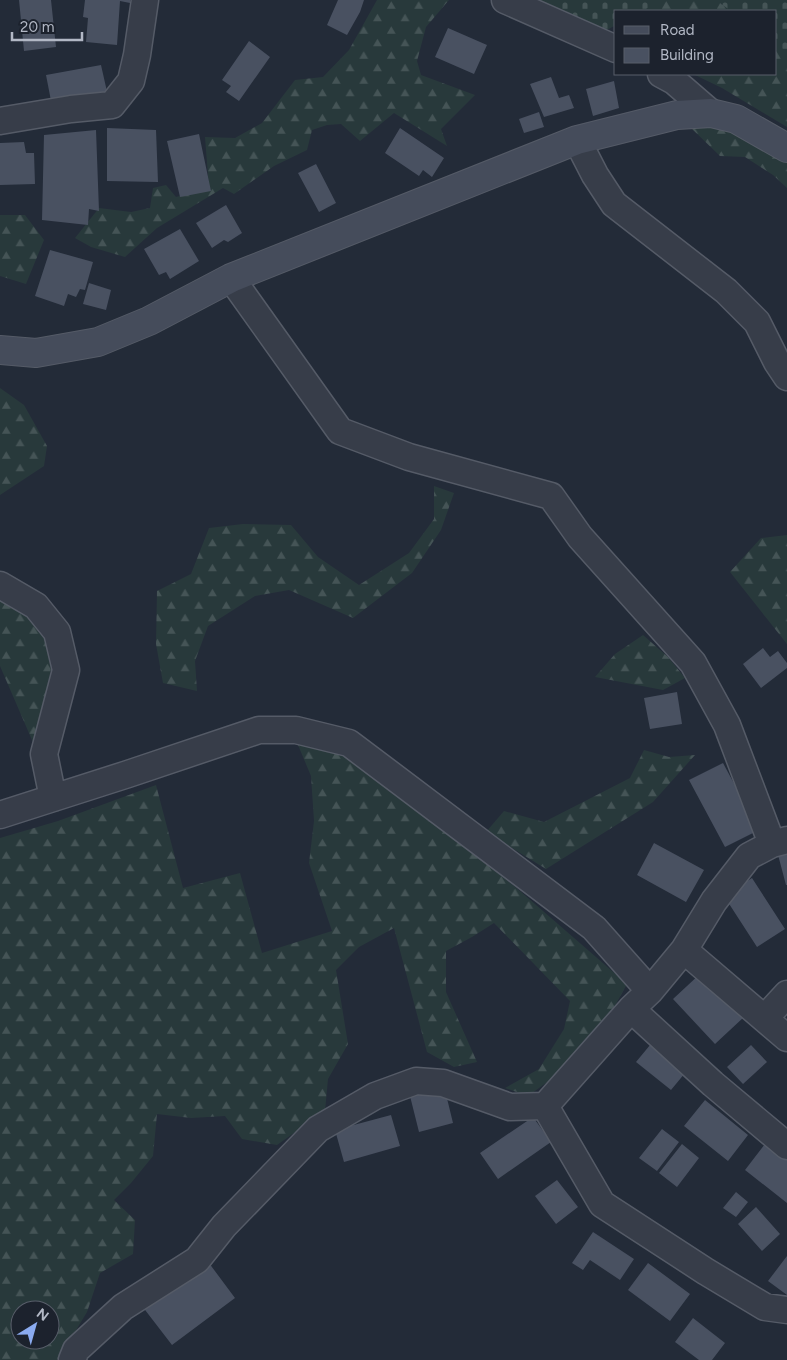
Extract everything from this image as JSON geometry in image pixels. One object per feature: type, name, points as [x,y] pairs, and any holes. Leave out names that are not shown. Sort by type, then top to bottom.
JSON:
[{"type":"street","points":[[0,121],[71,109],[112,105],[131,81],[145,0]]},
{"type":"street","points":[[505,0],[614,48]]},
{"type":"street","points":[[663,75],[674,81],[711,113]]},
{"type":"street","points":[[0,350],[36,353],[98,342],[149,321],[231,278],[577,140],[677,115],[711,113],[736,119],[787,148]]},
{"type":"street","points":[[577,140],[595,175],[614,204],[726,292],[758,322],[777,362],[787,377]]},
{"type":"street","points":[[72,1360],[76,1350],[123,1307],[198,1260],[224,1226],[318,1129],[375,1096],[416,1081],[444,1082],[510,1107],[545,1106],[630,1009],[650,991],[684,950],[714,902],[749,856],[779,842],[727,725],[693,664],[580,538],[551,496],[409,457],[340,431],[231,278]]},
{"type":"street","points":[[0,585],[36,606],[57,632],[66,670],[44,754],[54,798]]},
{"type":"street","points":[[0,815],[259,730],[296,730],[349,743],[594,928],[650,991]]},
{"type":"street","points":[[684,950],[787,1038]]},
{"type":"street","points":[[765,1018],[787,994]]},
{"type":"street","points":[[630,1009],[713,1084],[787,1146]]},
{"type":"street","points":[[545,1106],[602,1204],[705,1272],[765,1307],[787,1310]]},
{"type":"green space","points":[[377,0],[449,0],[426,27],[417,61],[421,75],[475,95],[441,129],[447,146],[394,113],[360,141],[341,124],[327,125],[312,130],[307,150],[274,166],[234,194],[223,188],[157,228],[125,257],[91,247],[75,238],[99,208],[131,212],[150,208],[153,188],[166,185],[176,197],[209,188],[205,137],[235,138],[262,123],[295,80],[323,77],[349,50]]},
{"type":"green space","points":[[532,0],[663,0],[644,10],[614,10],[614,26],[605,31]]},
{"type":"green space","points":[[642,0],[720,0],[721,4],[736,10],[634,10]]},
{"type":"green space","points":[[716,0],[787,0],[787,52],[777,45],[777,10],[730,10]]},
{"type":"green space","points":[[777,18],[787,21],[787,127],[722,88],[695,75],[777,75]]},
{"type":"green space","points":[[690,127],[732,129],[787,159],[787,188],[773,175],[745,157],[720,156]]},
{"type":"green space","points":[[0,215],[25,215],[44,240],[26,284],[0,276]]},
{"type":"green space","points":[[0,388],[24,405],[47,446],[44,466],[0,495]]},
{"type":"green space","points":[[434,486],[454,493],[441,530],[412,573],[353,618],[289,590],[255,596],[208,626],[195,661],[197,691],[163,683],[156,644],[157,591],[191,574],[209,528],[243,524],[291,525],[318,557],[359,585],[409,553],[434,519]]},
{"type":"green space","points":[[787,535],[787,644],[730,572],[761,538]]},
{"type":"green space","points":[[0,597],[36,620],[53,659],[35,747],[0,666]]},
{"type":"green space","points":[[643,635],[668,657],[685,678],[663,690],[595,677],[615,654]]},
{"type":"green space","points":[[298,745],[343,753],[418,809],[520,891],[627,984],[611,1013],[561,1072],[528,1096],[505,1088],[539,1069],[564,1029],[570,1001],[494,923],[446,951],[446,992],[477,1062],[454,1067],[427,1052],[394,928],[359,947],[336,970],[348,1044],[328,1079],[325,1111],[277,1145],[242,1139],[225,1116],[191,1118],[157,1114],[153,1156],[114,1200],[135,1220],[133,1254],[100,1273],[87,1312],[58,1360],[0,1360],[0,838],[58,821],[156,785],[183,888],[240,873],[262,953],[332,931],[309,863],[314,821],[311,776]]},
{"type":"green space","points":[[644,750],[669,757],[695,755],[653,802],[546,869],[486,832],[504,811],[544,822],[630,778]]},
{"type":"building","points":[[19,0],[51,0],[56,47],[24,51]]},
{"type":"building","points":[[85,0],[130,0],[130,3],[120,1],[117,45],[86,42],[88,18],[83,17]]},
{"type":"building","points":[[338,0],[364,0],[360,12],[347,35],[327,25]]},
{"type":"building","points":[[448,28],[487,45],[474,74],[435,57]]},
{"type":"building","points":[[249,41],[270,57],[239,101],[226,92],[231,86],[222,80]]},
{"type":"building","points":[[101,65],[108,96],[52,106],[46,75]]},
{"type":"building","points":[[551,77],[559,98],[569,95],[574,108],[544,117],[530,84]]},
{"type":"building","points":[[614,81],[619,108],[593,116],[586,89]]},
{"type":"building","points":[[539,112],[544,127],[524,133],[519,119]]},
{"type":"building","points":[[107,128],[156,130],[158,182],[107,181]]},
{"type":"building","points":[[400,128],[444,158],[432,177],[423,170],[419,176],[385,153]]},
{"type":"building","points":[[96,130],[99,211],[89,209],[88,225],[42,220],[44,135]]},
{"type":"building","points":[[199,134],[211,191],[180,197],[167,141]]},
{"type":"building","points":[[24,142],[26,153],[34,153],[35,184],[0,185],[0,143]]},
{"type":"building","points":[[316,164],[336,203],[319,212],[298,173]]},
{"type":"building","points":[[226,205],[242,233],[228,242],[224,240],[212,248],[196,223]]},
{"type":"building","points":[[180,229],[199,261],[170,279],[166,272],[159,275],[144,249]]},
{"type":"building","points":[[50,250],[93,262],[85,290],[80,289],[76,297],[68,294],[64,306],[35,296]]},
{"type":"building","points":[[89,283],[111,290],[106,310],[83,304]]},
{"type":"building","points":[[763,648],[770,657],[778,651],[787,663],[787,668],[761,688],[743,664]]},
{"type":"building","points":[[677,692],[682,724],[650,729],[644,698]]},
{"type":"building","points":[[723,763],[759,830],[725,847],[689,780]]},
{"type":"building","points":[[654,843],[704,870],[686,902],[637,875]]},
{"type":"building","points":[[787,848],[787,885],[786,885],[777,851]]},
{"type":"building","points":[[752,878],[785,929],[757,947],[724,896]]},
{"type":"building","points":[[701,973],[744,1017],[715,1044],[673,999]]},
{"type":"building","points":[[655,1039],[690,1067],[671,1090],[636,1062]]},
{"type":"building","points":[[751,1045],[767,1062],[743,1084],[727,1067]]},
{"type":"building","points":[[444,1086],[453,1123],[419,1132],[410,1096]]},
{"type":"building","points":[[705,1100],[748,1135],[728,1161],[684,1126]]},
{"type":"building","points":[[391,1115],[400,1146],[344,1162],[335,1130]]},
{"type":"building","points":[[533,1117],[551,1142],[498,1179],[480,1153]]},
{"type":"building","points":[[662,1129],[679,1142],[657,1171],[639,1158]]},
{"type":"building","points":[[768,1140],[787,1155],[787,1203],[745,1170]]},
{"type":"building","points":[[682,1144],[699,1158],[677,1187],[659,1173]]},
{"type":"building","points":[[557,1180],[578,1207],[556,1224],[535,1196]]},
{"type":"building","points":[[736,1192],[748,1202],[736,1217],[723,1208]]},
{"type":"building","points":[[756,1207],[780,1234],[762,1251],[738,1224]]},
{"type":"building","points":[[593,1232],[634,1259],[620,1280],[590,1260],[583,1270],[572,1263]]},
{"type":"building","points":[[787,1256],[787,1295],[768,1281]]},
{"type":"building","points":[[206,1259],[235,1298],[172,1345],[142,1306]]},
{"type":"building","points":[[648,1263],[690,1294],[670,1321],[628,1290]]},
{"type":"building","points":[[693,1318],[725,1343],[712,1360],[699,1360],[675,1342]]}]
